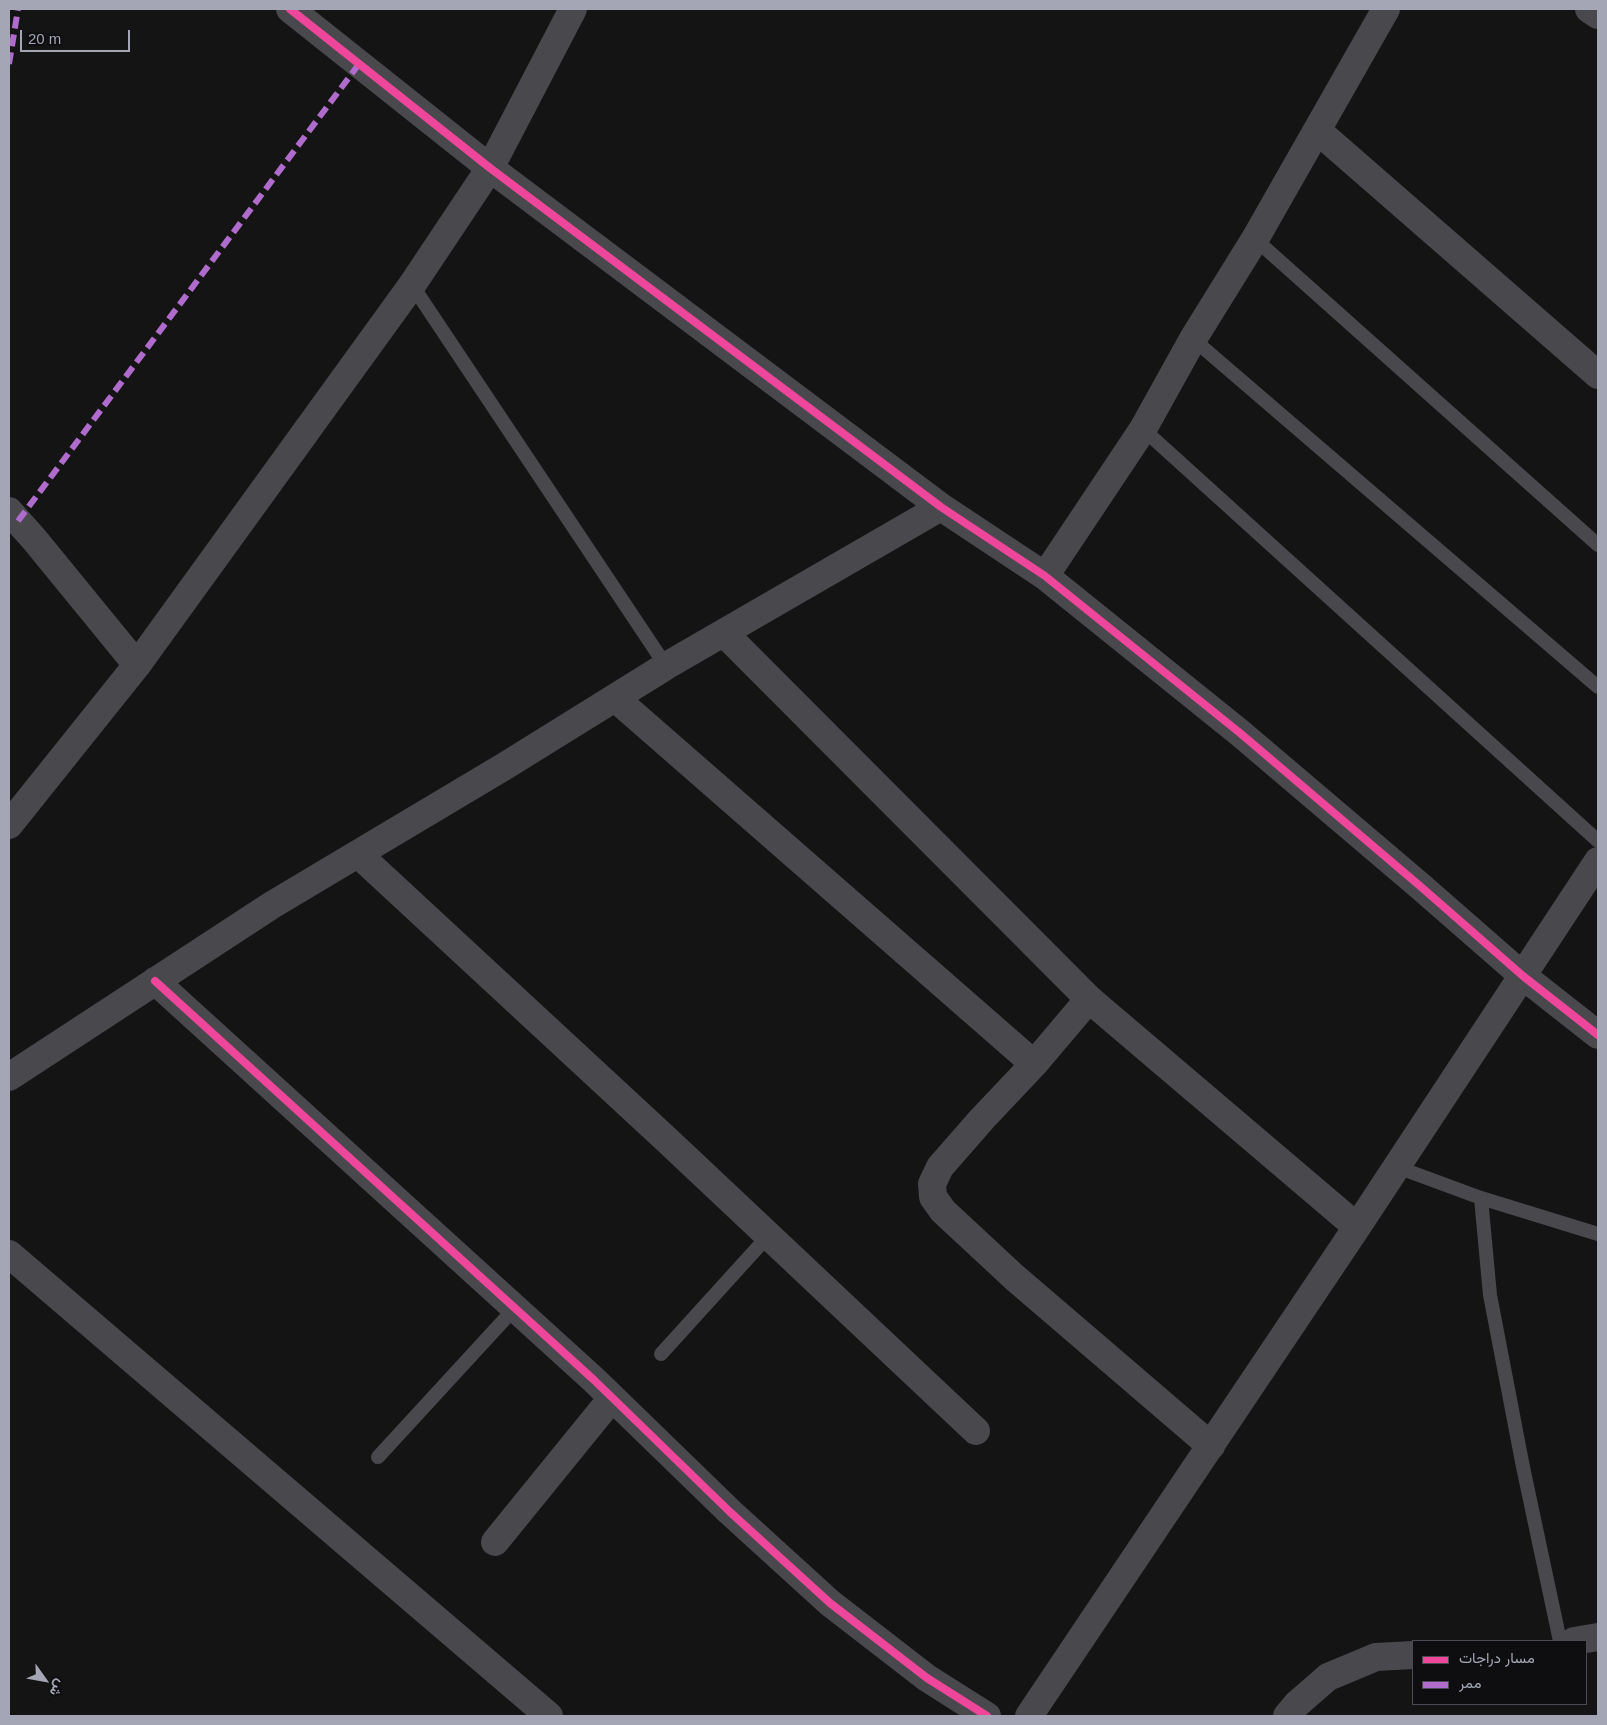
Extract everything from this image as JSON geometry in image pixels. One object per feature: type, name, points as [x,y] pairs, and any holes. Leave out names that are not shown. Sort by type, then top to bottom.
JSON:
[{"type":"street","points":[[290,9],[490,168],[941,507],[1045,576],[1248,739],[1523,976],[1598,1035]]},
{"type":"street","points":[[9,826],[137,665],[412,285],[490,168],[573,9]]},
{"type":"street","points":[[1045,576],[1143,429],[1193,339],[1255,239],[1318,131],[1386,9]]},
{"type":"street","points":[[1589,9],[1598,15]]},
{"type":"street","points":[[1318,131],[1598,375]]},
{"type":"street","points":[[9,1077],[272,905],[505,766],[666,666],[941,507]]},
{"type":"street","points":[[9,511],[137,665]]},
{"type":"street","points":[[724,633],[1089,999],[1357,1227]]},
{"type":"street","points":[[615,698],[1034,1064]]},
{"type":"street","points":[[358,854],[976,1431]]},
{"type":"street","points":[[1030,1716],[1397,1167],[1598,861]]},
{"type":"street","points":[[155,981],[515,1308],[730,1512],[830,1603],[927,1678],[986,1716]]},
{"type":"street","points":[[1089,999],[1034,1064],[982,1118],[940,1167],[932,1184],[934,1197],[942,1211],[1014,1277],[1211,1446]]},
{"type":"street","points":[[9,1254],[549,1716]]},
{"type":"street","points":[[495,1542],[612,1398]]},
{"type":"street","points":[[1580,1640],[1598,1637]]},
{"type":"street","points":[[1287,1716],[1296,1704],[1328,1677],[1376,1657],[1412,1655]]},
{"type":"lane","points":[[1255,239],[1598,545]]},
{"type":"lane","points":[[412,285],[666,666]]},
{"type":"lane","points":[[1193,339],[1598,686]]},
{"type":"lane","points":[[1143,429],[1598,841]]},
{"type":"lane","points":[[1397,1167],[1481,1198],[1598,1234]]},
{"type":"lane","points":[[1481,1198],[1490,1295],[1523,1467],[1560,1640]]},
{"type":"lane","points":[[661,1354],[768,1235]]},
{"type":"lane","points":[[378,1457],[515,1308]]},
{"type":"marked path","points":[[9,64],[18,9]]},
{"type":"marked path","points":[[18,521],[359,64]]},
{"type":"cycle path","points":[[290,9],[490,168],[941,507],[1045,576],[1240,733],[1523,976],[1598,1035]]},
{"type":"cycle path","points":[[155,981],[594,1380],[730,1512],[830,1603],[927,1678],[987,1716]]}]
